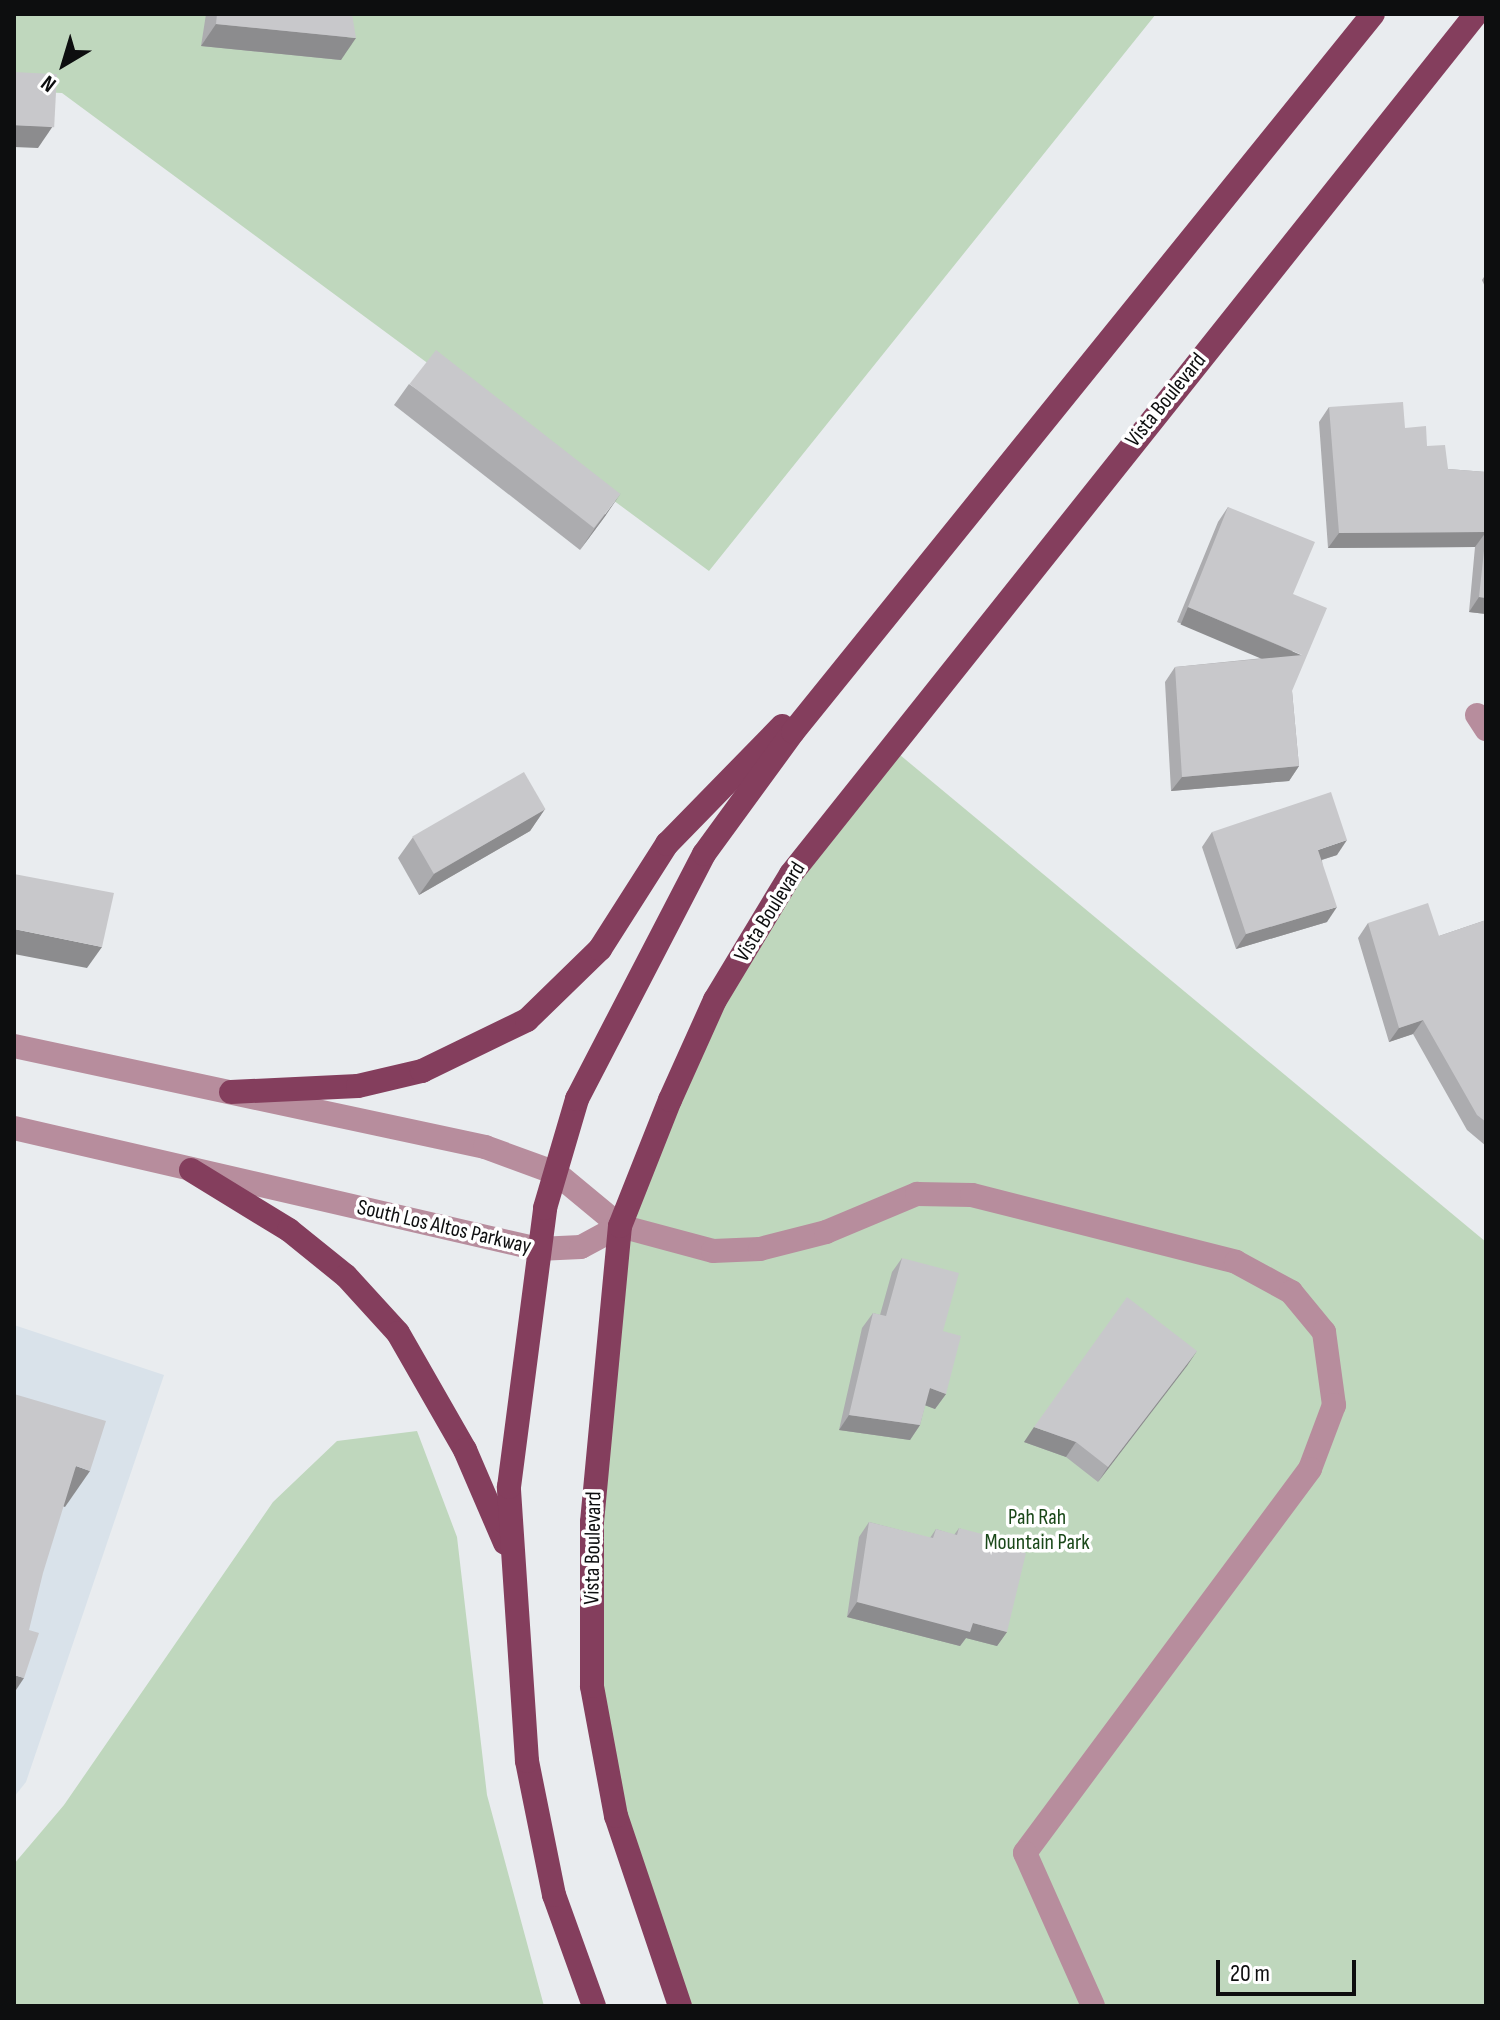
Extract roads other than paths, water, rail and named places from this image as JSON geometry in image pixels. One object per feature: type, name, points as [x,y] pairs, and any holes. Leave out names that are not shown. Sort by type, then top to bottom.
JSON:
[{"type":"main road","points":[[594,2006],[554,1895],[527,1761],[511,1556],[520,1360],[538,1249],[577,1099],[704,854],[876,629],[1373,14]]},
{"type":"main road","name":"Vista Boulevard","points":[[680,2006],[616,1816],[592,1686],[592,1522],[620,1226],[715,1000],[791,874],[1476,14]]},
{"type":"main road","points":[[231,1092],[358,1086],[422,1071],[527,1020],[600,949],[667,844],[876,629]]},
{"type":"main road","points":[[191,1170],[289,1230],[398,1333],[465,1450],[511,1556]]},
{"type":"street","points":[[14,1046],[485,1147],[556,1173],[620,1226],[713,1251],[760,1249],[826,1232],[917,1194],[972,1195],[1236,1262],[1291,1292],[1324,1332],[1334,1405],[1310,1469],[1025,1853],[1093,2006]]},
{"type":"street","name":"South Los Altos Parkway","points":[[14,1128],[538,1249],[581,1247],[620,1226]]},
{"type":"park label","name":"Pah Rah Mountain Park","points":[[1037,1530]]}]
